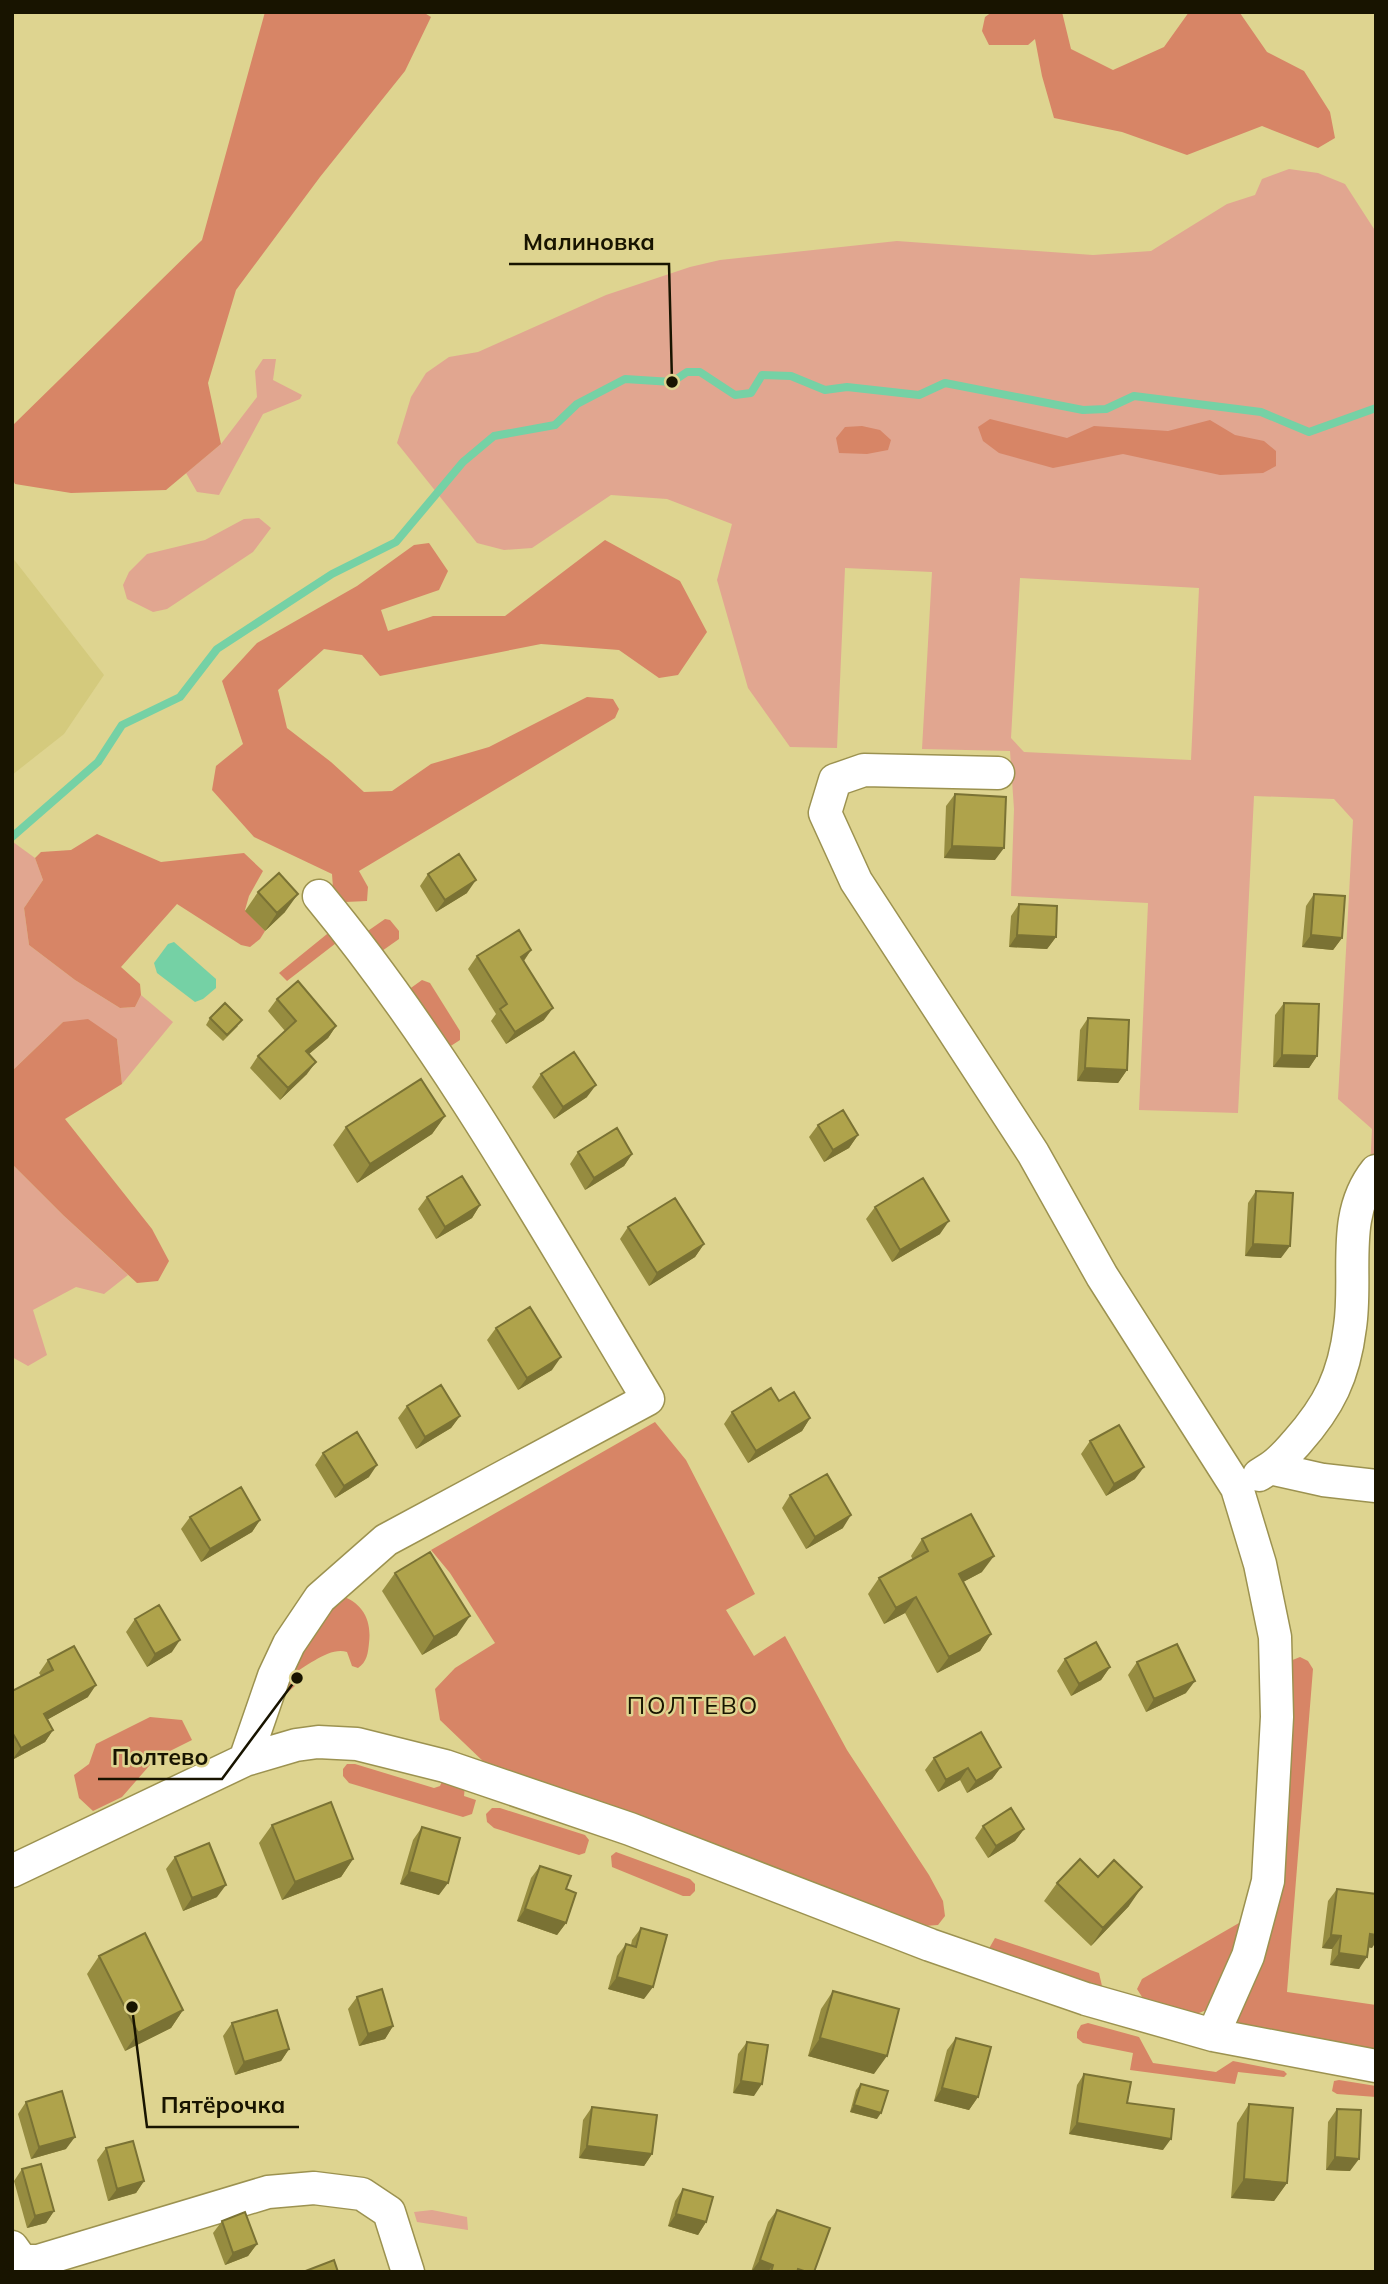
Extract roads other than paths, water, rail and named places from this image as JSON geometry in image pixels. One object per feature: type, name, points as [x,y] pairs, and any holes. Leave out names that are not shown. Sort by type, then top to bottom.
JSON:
[{"type":"street","points":[[998,773],[864,770],[835,780],[825,813],[856,881],[1033,1153],[1102,1276],[1237,1488],[1261,1564],[1275,1637],[1277,1717],[1268,1881],[1248,1956],[1213,2035]]},
{"type":"street","points":[[245,1760],[274,1676],[289,1644],[320,1598],[386,1540],[648,1399],[488,1132],[357,943],[319,896]]},
{"type":"street","points":[[1237,1488],[1279,1462],[1320,1416],[1338,1381],[1350,1327],[1355,1210],[1365,1185],[1376,1171]]},
{"type":"street","points":[[1270,1468],[1323,1480],[1376,1486]]},
{"type":"street","points":[[12,1871],[245,1760],[296,1745],[337,1742],[445,1766],[629,1829],[953,1953],[1086,1999],[1213,2035],[1376,2066]]},
{"type":"street","points":[[16,2258],[38,2261],[268,2192],[314,2188],[362,2194],[389,2212],[408,2272]]},
{"type":"waterway","points":[[12,837],[98,762],[122,725],[180,697],[217,649],[332,574],[396,542],[463,462],[494,436],[555,425],[577,404],[625,379],[672,382],[687,372],[700,372],[735,395],[751,393],[762,375],[791,376],[825,390],[847,387],[919,395],[945,383],[1083,410],[1106,409],[1134,396],[1261,412],[1309,432],[1376,408]]},
{"type":"place","name":"Малиновка","points":[[672,382]]},
{"type":"place","name":"Полтево","points":[[297,1678]]},
{"type":"place","name":"Пятёрочка","points":[[132,2007]]},
{"type":"district","name":"ПОЛТЕВО","points":[[693,1706]]}]
